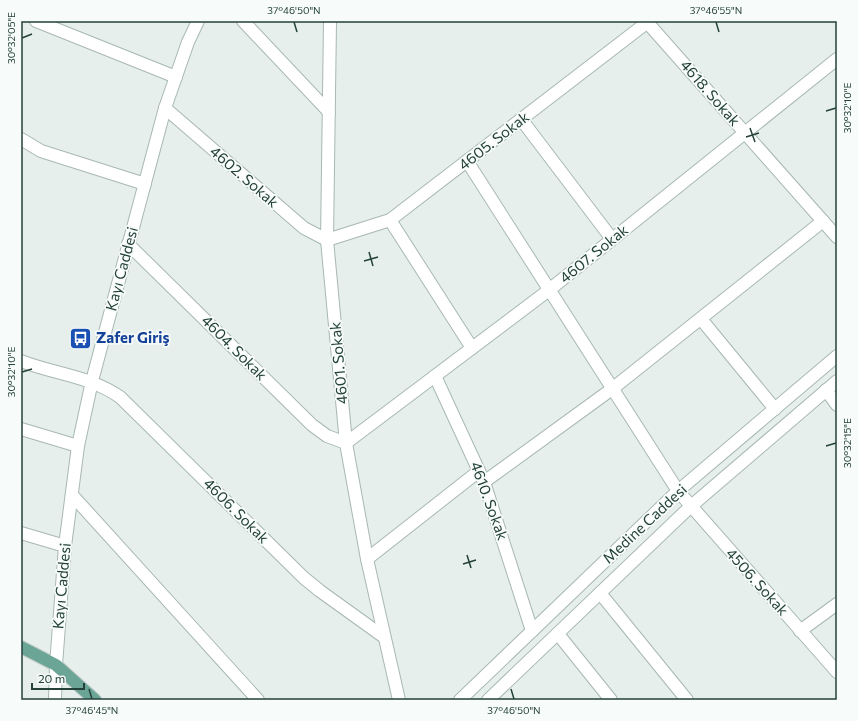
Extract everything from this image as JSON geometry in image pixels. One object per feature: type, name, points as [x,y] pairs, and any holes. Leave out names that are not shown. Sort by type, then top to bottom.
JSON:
[{"type":"main road","points":[[21,647],[56,665],[95,700]]},
{"type":"street","points":[[36,21],[176,77]]},
{"type":"street","name":"Kayı Caddesi","points":[[55,700],[56,665],[65,546],[78,446],[92,381],[165,108],[198,21]]},
{"type":"street","points":[[243,21],[329,112]]},
{"type":"street","name":"4601. Sokak","points":[[330,21],[327,240],[346,442],[367,559],[399,700]]},
{"type":"street","name":"4605. Sokak","points":[[327,240],[390,220],[648,22]]},
{"type":"street","name":"4618. Sokak","points":[[648,22],[837,237]]},
{"type":"street","name":"4607. Sokak","points":[[346,442],[549,290],[837,59]]},
{"type":"street","name":"4602. Sokak","points":[[165,108],[304,228],[327,240]]},
{"type":"street","points":[[522,119],[612,239]]},
{"type":"street","points":[[21,139],[41,150],[144,184]]},
{"type":"street","name":"4506. Sokak","points":[[467,161],[678,491],[690,507],[837,672]]},
{"type":"street","points":[[390,220],[472,348]]},
{"type":"street","points":[[367,559],[482,476],[612,389],[823,221]]},
{"type":"street","name":"4604. Sokak","points":[[128,244],[312,425],[327,436],[346,442]]},
{"type":"street","points":[[701,319],[775,409]]},
{"type":"street","name":"Medine Caddesi","points":[[460,700],[678,491],[837,356]]},
{"type":"street","name":"4606. Sokak","points":[[21,361],[92,381],[108,389],[134,410],[304,578],[320,592],[384,637]]},
{"type":"street","name":"4610. Sokak","points":[[434,376],[482,476],[532,631]]},
{"type":"street","name":"Medine Caddesi","points":[[488,700],[690,507],[837,381]]},
{"type":"street","points":[[826,390],[837,404]]},
{"type":"street","points":[[21,429],[78,446]]},
{"type":"street","points":[[72,495],[258,700]]},
{"type":"street","points":[[21,533],[65,546]]},
{"type":"street","points":[[600,593],[687,700]]},
{"type":"street","points":[[800,631],[837,604]]},
{"type":"street","points":[[558,634],[611,700]]},
{"type":"place","name":"Zafer Giriş","points":[[81,338]]}]
